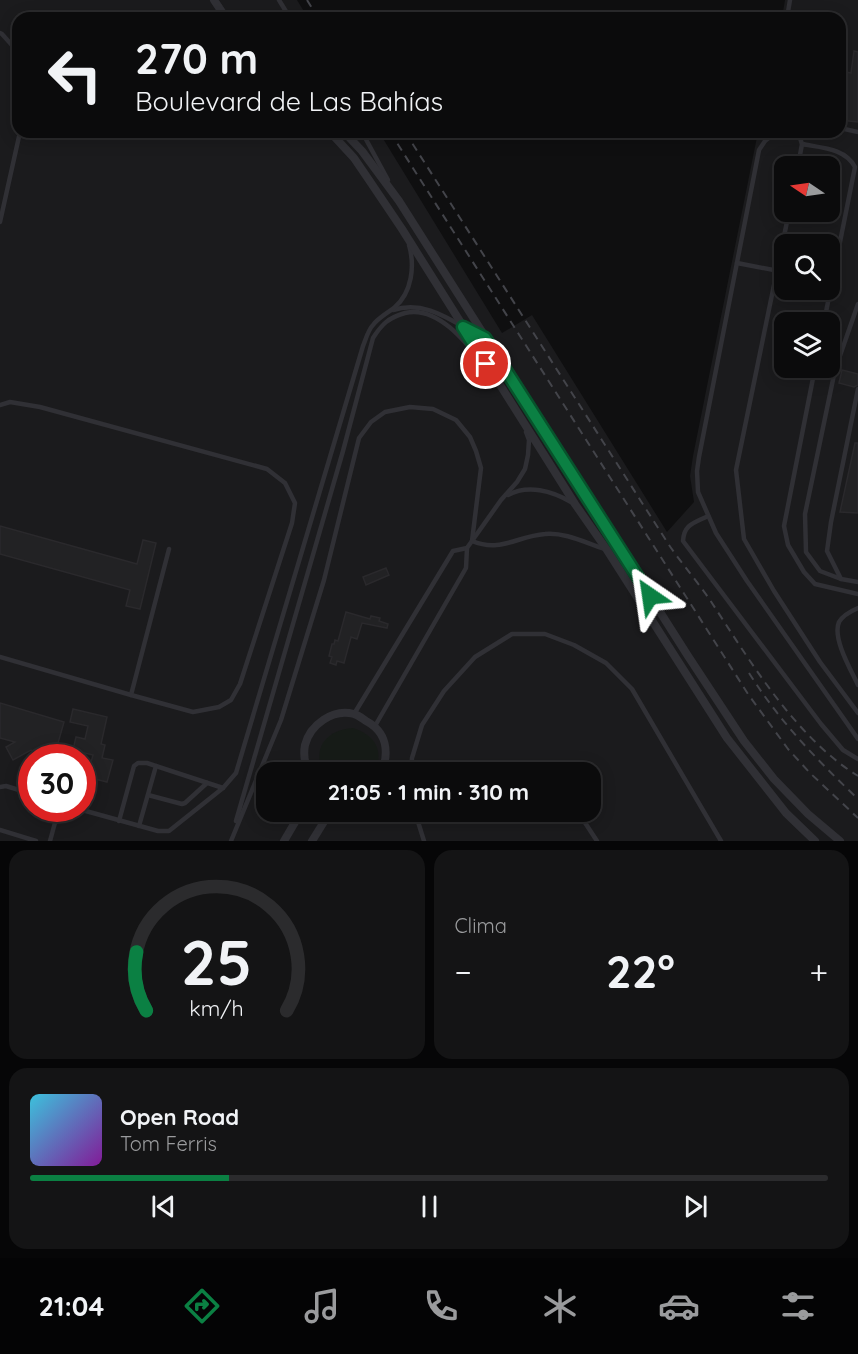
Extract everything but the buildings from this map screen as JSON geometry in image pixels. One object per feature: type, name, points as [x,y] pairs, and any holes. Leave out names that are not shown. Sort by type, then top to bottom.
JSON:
[{"type":"street","points":[[335,138],[364,172],[402,229],[575,504],[727,738],[786,813],[815,841]]},
{"type":"street","points":[[350,138],[399,201],[744,741],[774,779],[808,814],[840,841]]},
{"type":"street","points":[[305,762],[304,747],[309,734],[317,724],[341,713],[354,714],[375,726],[386,748],[386,762]]},
{"type":"street","points":[[284,841],[295,822]]},
{"type":"street","points":[[312,841],[324,822]]},
{"type":"lane","points":[[0,33],[12,45]]},
{"type":"lane","points":[[0,222],[19,138]]},
{"type":"lane","points":[[365,138],[399,201]]},
{"type":"lane","points":[[769,138],[759,150],[697,471],[698,492],[716,532],[747,581],[858,740]]},
{"type":"lane","points":[[800,138],[802,144],[800,156]]},
{"type":"lane","points":[[802,144],[840,152],[851,159],[855,167],[840,238]]},
{"type":"lane","points":[[96,814],[158,831],[169,831],[223,788],[236,773],[363,346],[373,325],[396,306],[406,291],[411,274],[412,256],[402,229]]},
{"type":"lane","points":[[737,263],[774,269]]},
{"type":"lane","points":[[774,285],[736,470],[744,539],[774,591],[820,662],[858,713]]},
{"type":"lane","points":[[858,304],[835,370],[805,514],[806,552],[820,571],[841,579],[858,582]]},
{"type":"lane","points":[[384,314],[402,307],[422,307],[485,338]]},
{"type":"lane","points":[[363,346],[381,326],[396,316],[410,312],[422,312],[439,320],[457,333],[510,401]]},
{"type":"lane","points":[[232,838],[371,346],[381,326]]},
{"type":"lane","points":[[814,378],[784,526],[788,545],[814,584],[858,594]]},
{"type":"lane","points":[[841,579],[827,551],[858,389]]},
{"type":"lane","points":[[0,405],[10,402],[40,407],[267,469],[285,483],[295,503],[292,523],[240,684],[231,700],[219,708],[193,712],[0,657]]},
{"type":"lane","points":[[232,838],[281,720],[324,580],[359,438],[370,422],[385,412],[410,406],[433,409],[456,420],[470,437],[481,468],[472,541]]},
{"type":"lane","points":[[375,726],[466,568],[467,548],[525,469],[528,440],[524,424]]},
{"type":"lane","points":[[501,500],[521,490],[534,490],[559,495],[575,504]]},
{"type":"lane","points":[[708,516],[686,527],[683,542],[821,724],[843,750],[858,759]]},
{"type":"lane","points":[[472,541],[490,546],[545,534],[564,535],[607,550]]},
{"type":"lane","points":[[354,714],[453,551],[467,548]]},
{"type":"lane","points":[[131,695],[169,549]]},
{"type":"lane","points":[[858,608],[849,612],[840,621],[837,630],[839,642],[858,685]]},
{"type":"lane","points":[[412,762],[422,725],[444,691],[475,657],[512,634],[546,634],[574,645],[606,663],[633,689],[721,841]]},
{"type":"lane","points":[[119,821],[134,765],[138,763],[143,762],[223,788]]},
{"type":"lane","points":[[139,826],[156,766]]},
{"type":"lane","points":[[148,795],[182,804],[207,783]]},
{"type":"lane","points":[[0,787],[6,786],[18,790]]},
{"type":"lane","points":[[50,841],[55,822]]},
{"type":"lane","points":[[418,822],[424,841]]},
{"type":"lane","points":[[585,822],[597,841]]},
{"type":"lane","points":[[0,830],[36,841]]},
{"type":"shaded area","points":[[0,0],[297,0],[304,12],[12,12],[12,138],[383,138],[502,333],[532,315],[667,532],[694,502],[690,476],[693,456],[757,138],[846,138],[846,12],[783,12],[785,0],[858,0],[858,841],[0,841]]},
{"type":"shaded area","points":[[353,728],[372,739],[378,750],[378,762],[320,762],[319,755],[324,741],[344,729]]},
{"type":"railway","points":[[307,0],[314,12]]},
{"type":"railway","points":[[394,138],[748,694],[788,749],[858,818]]},
{"type":"railway","points":[[409,138],[669,545],[710,600],[758,672],[775,696],[814,741],[858,776]]},
{"type":"railway","points":[[749,673],[773,708],[799,739],[858,799]]},
{"type":"route","points":[[486,364],[463,327],[485,338],[650,596]]}]
